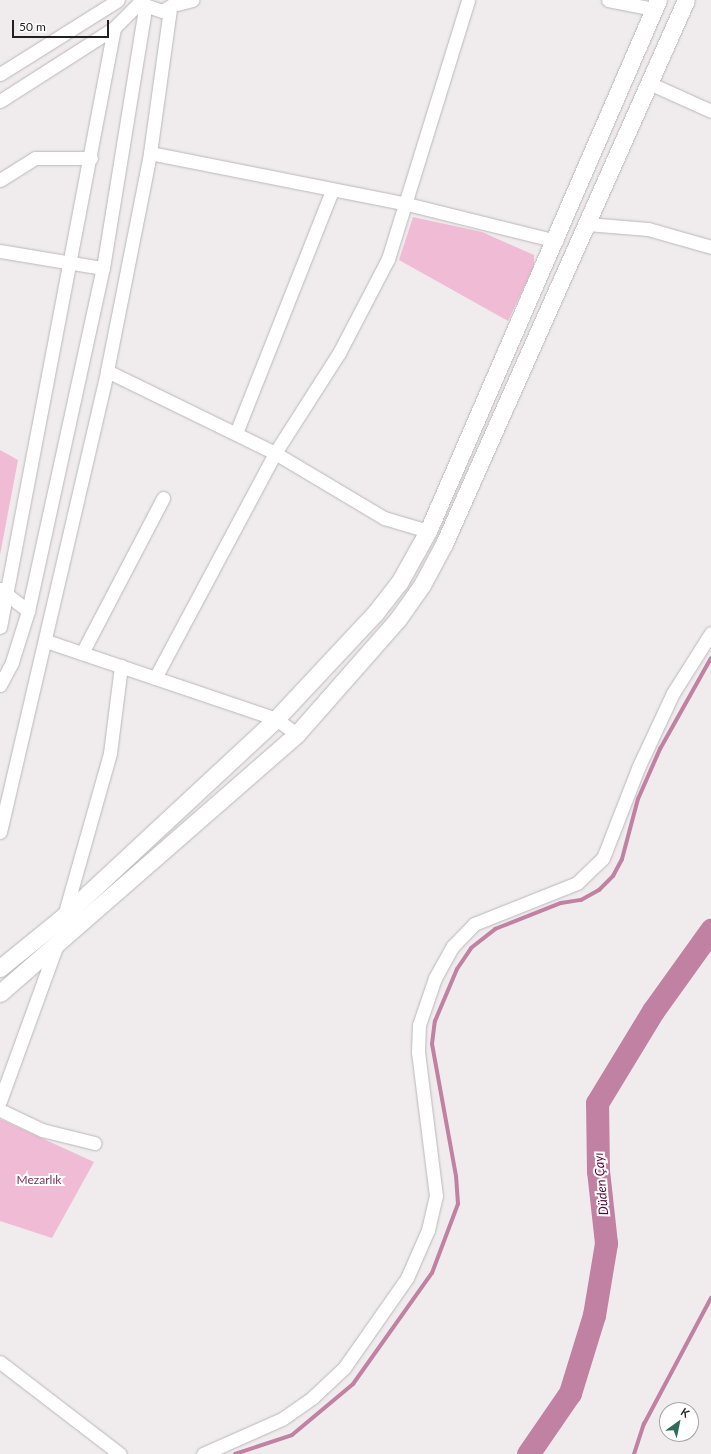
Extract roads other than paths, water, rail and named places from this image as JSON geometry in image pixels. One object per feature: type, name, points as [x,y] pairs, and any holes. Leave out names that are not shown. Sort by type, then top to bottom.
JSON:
[{"type":"main road","points":[[0,993],[297,734],[398,619],[422,585],[444,544],[588,224],[686,0]]},
{"type":"main road","points":[[0,968],[64,916],[276,719],[376,612],[399,583],[428,531],[556,242],[656,4]]},
{"type":"street","points":[[90,16],[101,0]]},
{"type":"street","points":[[0,74],[90,16],[118,0]]},
{"type":"street","points":[[140,4],[153,11],[192,0]]},
{"type":"street","points":[[155,678],[275,453],[339,353],[388,259],[407,204],[468,0]]},
{"type":"street","points":[[608,0],[656,4]]},
{"type":"street","points":[[0,101],[114,28],[140,4]]},
{"type":"street","points":[[0,685],[12,662],[28,611],[103,268],[140,4]]},
{"type":"street","points":[[0,832],[46,641],[107,371],[150,153],[176,4]]},
{"type":"street","points":[[0,626],[3,591],[92,158],[114,28]]},
{"type":"street","points":[[649,83],[711,111]]},
{"type":"street","points":[[150,153],[407,204],[556,242]]},
{"type":"street","points":[[0,180],[35,158],[92,158]]},
{"type":"street","points":[[236,433],[332,190]]},
{"type":"street","points":[[588,224],[648,229],[711,247]]},
{"type":"street","points":[[0,251],[103,268]]},
{"type":"street","points":[[107,371],[275,453],[384,518],[428,531]]},
{"type":"street","points":[[82,653],[163,498]]},
{"type":"street","points":[[3,591],[28,611]]},
{"type":"street","points":[[203,1454],[282,1419],[313,1397],[344,1368],[407,1278],[428,1230],[436,1196],[418,1052],[418,1024],[435,978],[453,946],[474,924],[577,883],[603,858],[638,768],[674,693],[711,633]]},
{"type":"street","points":[[46,641],[276,719],[297,734]]},
{"type":"street","points":[[64,916],[110,753],[121,666]]},
{"type":"street","points":[[0,1101],[57,944]]},
{"type":"street","points":[[0,1110],[42,1130],[94,1143]]},
{"type":"street","points":[[0,1362],[120,1454]]},
{"type":"waterway","points":[[235,1454],[292,1435],[353,1384],[432,1273],[458,1204],[456,1176],[432,1044],[435,1021],[457,969],[471,948],[495,929],[561,903],[581,900],[599,890],[613,876],[622,859],[638,799],[660,749],[711,658]]},
{"type":"waterway","name":"Düden Çayı","points":[[528,1454],[570,1393],[594,1315],[606,1243],[598,1171],[597,1103],[653,1011],[711,930]]},
{"type":"waterway","points":[[634,1454],[644,1424],[711,1298]]},
{"type":"park label","name":"Mezarlık","points":[[39,1180]]}]
